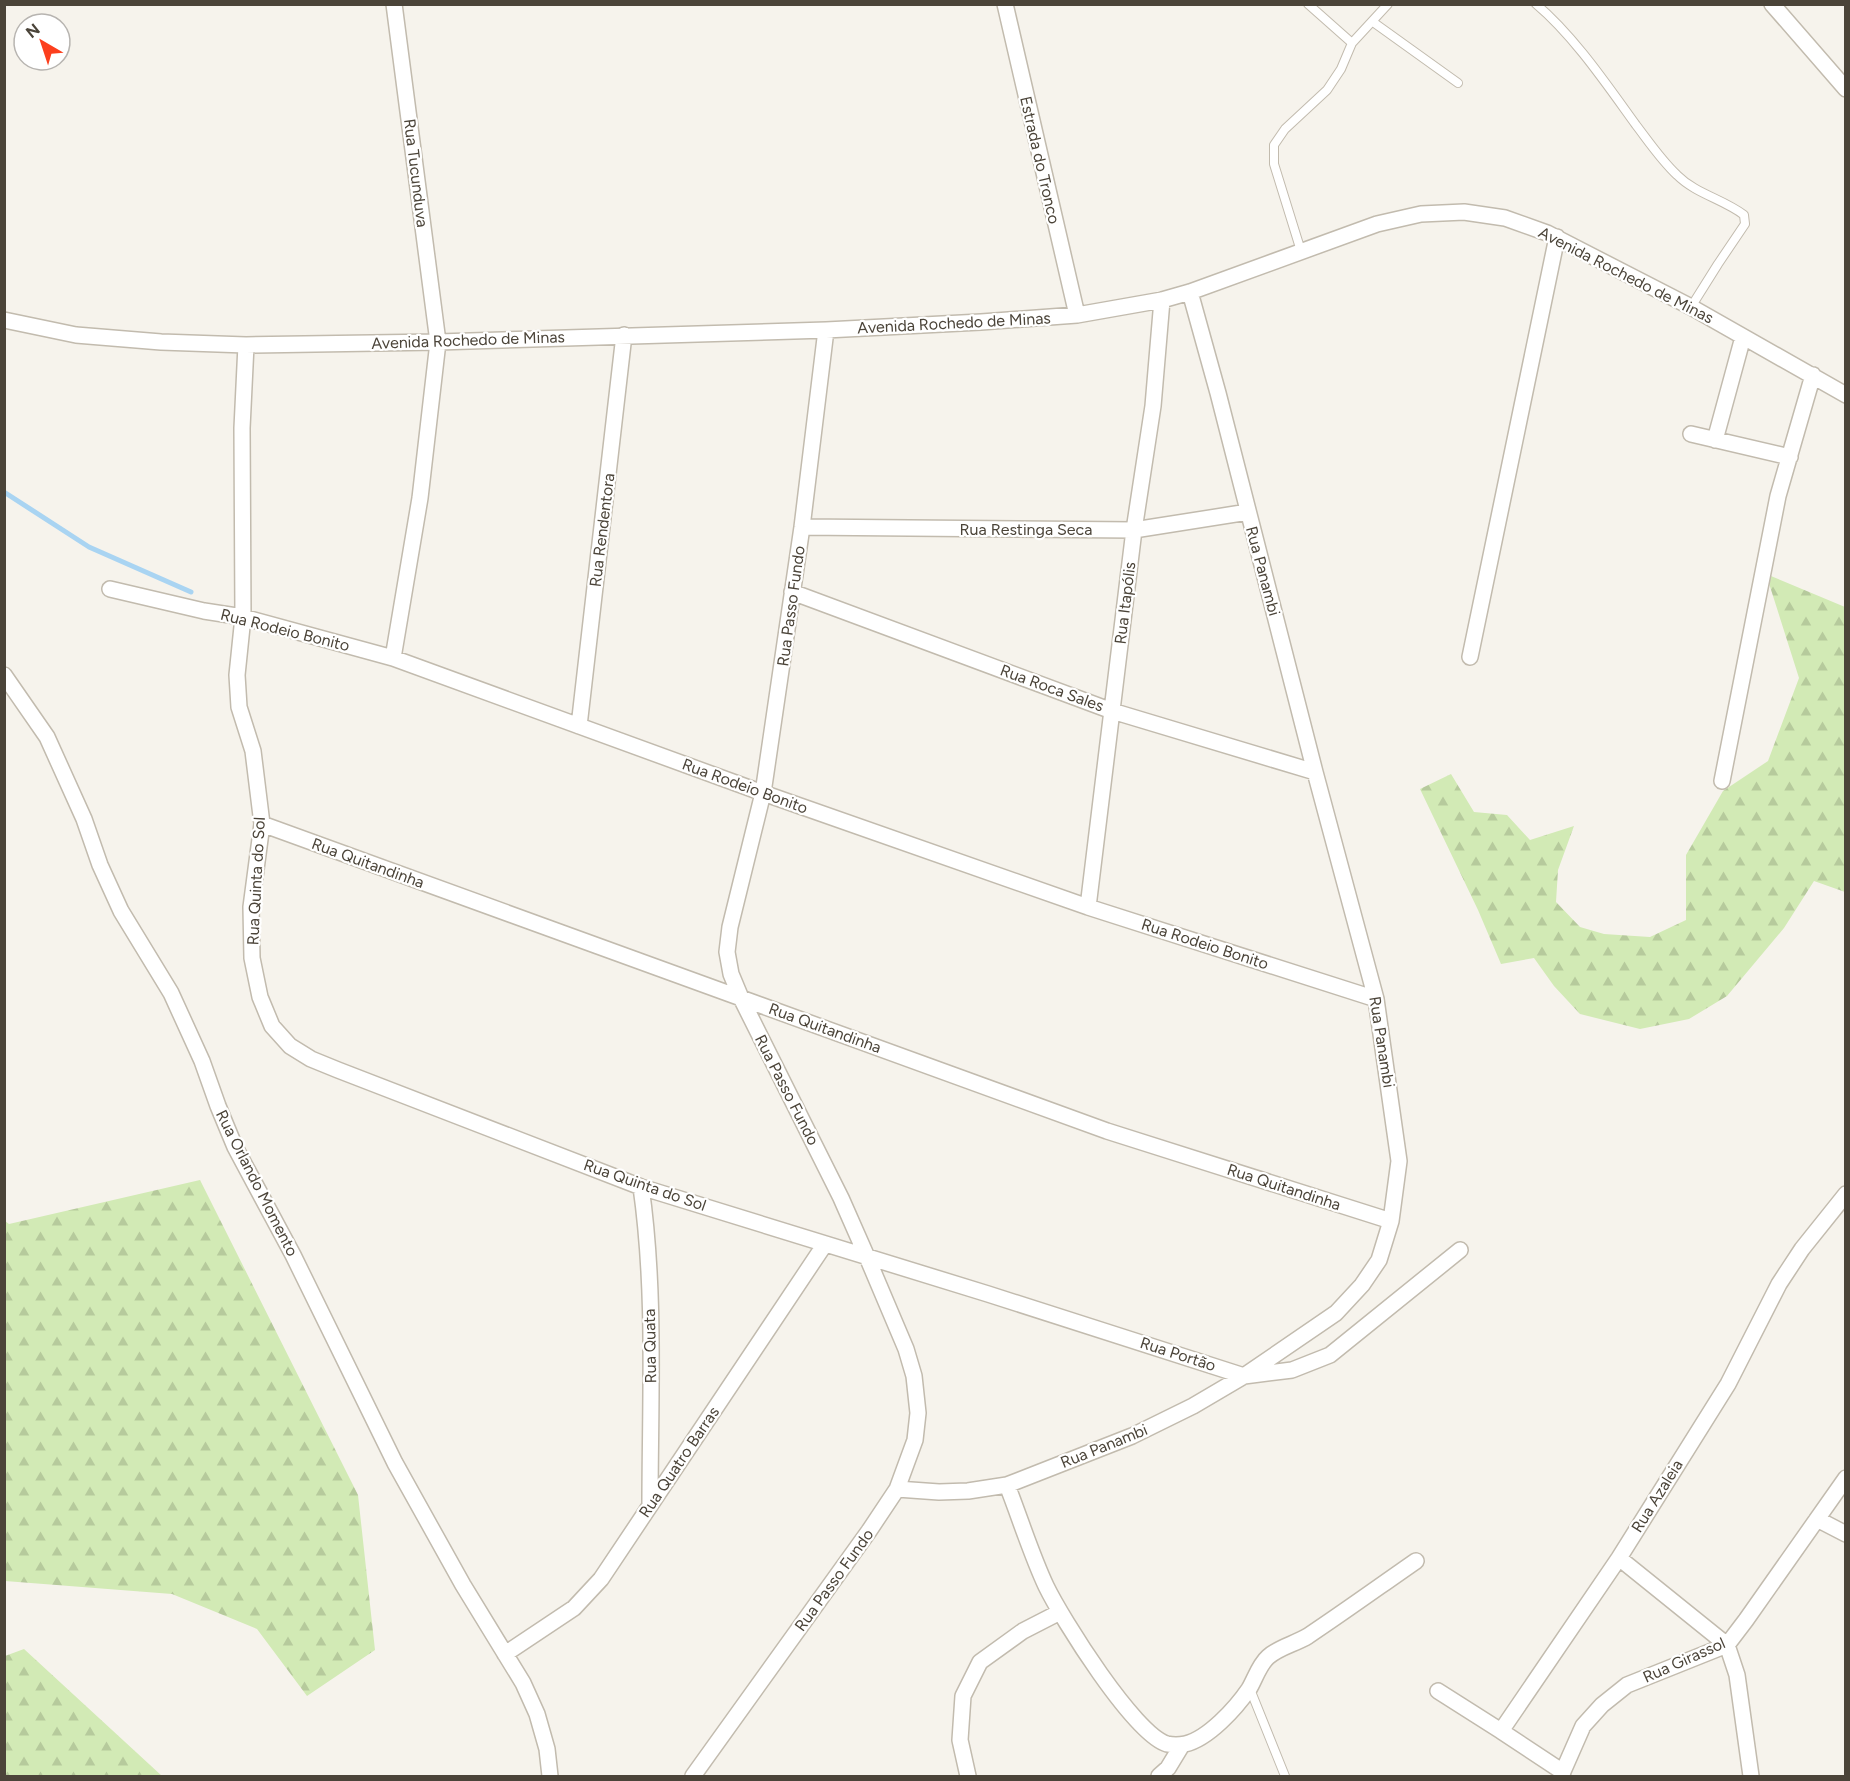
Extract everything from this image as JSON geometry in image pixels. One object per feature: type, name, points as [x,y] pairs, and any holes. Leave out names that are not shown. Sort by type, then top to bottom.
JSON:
[{"type":"street","name":"Rua Tucunduva","points":[[393,657],[420,498],[438,342],[394,4]]},
{"type":"street","name":"Estrada do Tronco","points":[[1005,4],[1077,315]]},
{"type":"street","points":[[1772,4],[1845,88]]},
{"type":"street","name":"Avenida Rochedo de Minas","points":[[4,320],[76,335],[161,342],[246,345],[438,342],[826,330],[1077,315],[1162,300],[1190,292],[1377,224],[1432,213],[1464,212],[1505,218],[1557,237],[1691,307],[1845,395]]},
{"type":"street","points":[[1470,657],[1557,237]]},
{"type":"street","name":"Rua Panambi","points":[[897,1489],[939,1492],[968,1491],[1006,1485],[1132,1436],[1193,1406],[1244,1376],[1336,1313],[1362,1285],[1379,1260],[1391,1221],[1399,1161],[1376,999],[1190,292]]},
{"type":"street","name":"Rua Itapólis","points":[[1088,907],[1134,530],[1153,406],[1162,300]]},
{"type":"street","name":"Rua Passo Fundo","points":[[693,1776],[897,1489],[915,1440],[918,1413],[914,1376],[906,1349],[841,1198],[741,998],[731,974],[727,952],[764,793],[802,527],[826,330]]},
{"type":"street","name":"Rua Rendentora","points":[[579,726],[624,335]]},
{"type":"street","points":[[1715,440],[1743,337]]},
{"type":"street","name":"Rua Quinta do Sol","points":[[246,345],[242,428],[243,617],[237,675],[239,707],[253,751],[262,824],[251,907],[252,958],[260,997],[272,1026],[290,1046],[311,1059],[338,1070],[641,1186],[867,1257]]},
{"type":"street","points":[[1722,781],[1778,496],[1813,375]]},
{"type":"street","points":[[1691,434],[1790,457]]},
{"type":"street","name":"Rua Restinga Seca","points":[[802,527],[1134,530],[1248,512]]},
{"type":"street","name":"Rua Rodeio Bonito","points":[[110,589],[204,611],[243,617],[393,657],[764,793],[1088,907],[1376,999]]},
{"type":"street","name":"Rua Roca Sales","points":[[792,592],[1112,711],[1315,772]]},
{"type":"street","name":"Rua Orlando Momento","points":[[4,675],[47,737],[84,819],[100,865],[121,911],[171,993],[202,1061],[235,1147],[293,1255],[395,1463],[463,1584],[523,1683],[537,1714],[547,1749],[550,1776]]},
{"type":"street","name":"Rua Quitandinha","points":[[262,824],[1107,1131],[1391,1221]]},
{"type":"street","name":"Rua Quata","points":[[641,1186],[647,1229],[651,1352],[650,1506]]},
{"type":"street","name":"Rua Azaleia","points":[[1501,1731],[1619,1558],[1728,1384],[1779,1284],[1802,1249],[1845,1194]]},
{"type":"street","name":"Rua Quatro Barras","points":[[505,1654],[574,1608],[601,1579],[825,1244]]},
{"type":"street","name":"Rua Portão","points":[[867,1257],[1244,1376],[1292,1370],[1330,1355],[1394,1306],[1460,1250]]},
{"type":"street","name":"Rua Girassol","points":[[1562,1774],[1583,1726],[1602,1705],[1627,1685],[1727,1645],[1845,1478]]},
{"type":"street","points":[[1006,1485],[1045,1584],[1060,1612],[1102,1676],[1152,1734],[1166,1744],[1182,1745],[1196,1741],[1236,1706],[1250,1688],[1266,1658],[1305,1638],[1416,1562]]},
{"type":"street","points":[[1817,1519],[1845,1534]]},
{"type":"street","points":[[1619,1558],[1727,1645],[1737,1675],[1751,1776]]},
{"type":"street","points":[[968,1776],[960,1740],[963,1696],[980,1662],[1023,1631],[1060,1612]]},
{"type":"street","points":[[1438,1691],[1501,1731],[1562,1774]]},
{"type":"street","points":[[1159,1776],[1168,1768],[1182,1745]]},
{"type":"lane","points":[[1308,4],[1352,43]]},
{"type":"lane","points":[[1301,251],[1274,164],[1274,145],[1285,129],[1327,90],[1341,69],[1352,43],[1388,4]]},
{"type":"lane","points":[[1536,4],[1597,72],[1678,177],[1698,191],[1737,209],[1744,215],[1744,224],[1691,307]]},
{"type":"lane","points":[[1373,22],[1458,83]]},
{"type":"lane","points":[[1250,1688],[1285,1776]]},
{"type":"green space","points":[[1766,574],[1845,607],[1845,892],[1814,881],[1784,928],[1727,996],[1689,1019],[1640,1029],[1580,1014],[1554,986],[1534,958],[1501,964],[1478,910],[1420,789],[1451,774],[1474,812],[1507,815],[1530,840],[1574,826],[1558,870],[1556,902],[1580,927],[1604,934],[1650,937],[1686,920],[1686,855],[1723,791],[1768,761],[1799,678]]},
{"type":"green space","points":[[200,1180],[358,1495],[375,1650],[307,1696],[257,1629],[172,1594],[5,1581],[5,1221],[9,1224]]},
{"type":"green space","points":[[24,1649],[162,1776],[5,1776],[5,1656]]},
{"type":"waterway","points":[[4,492],[89,547],[191,592]]}]
